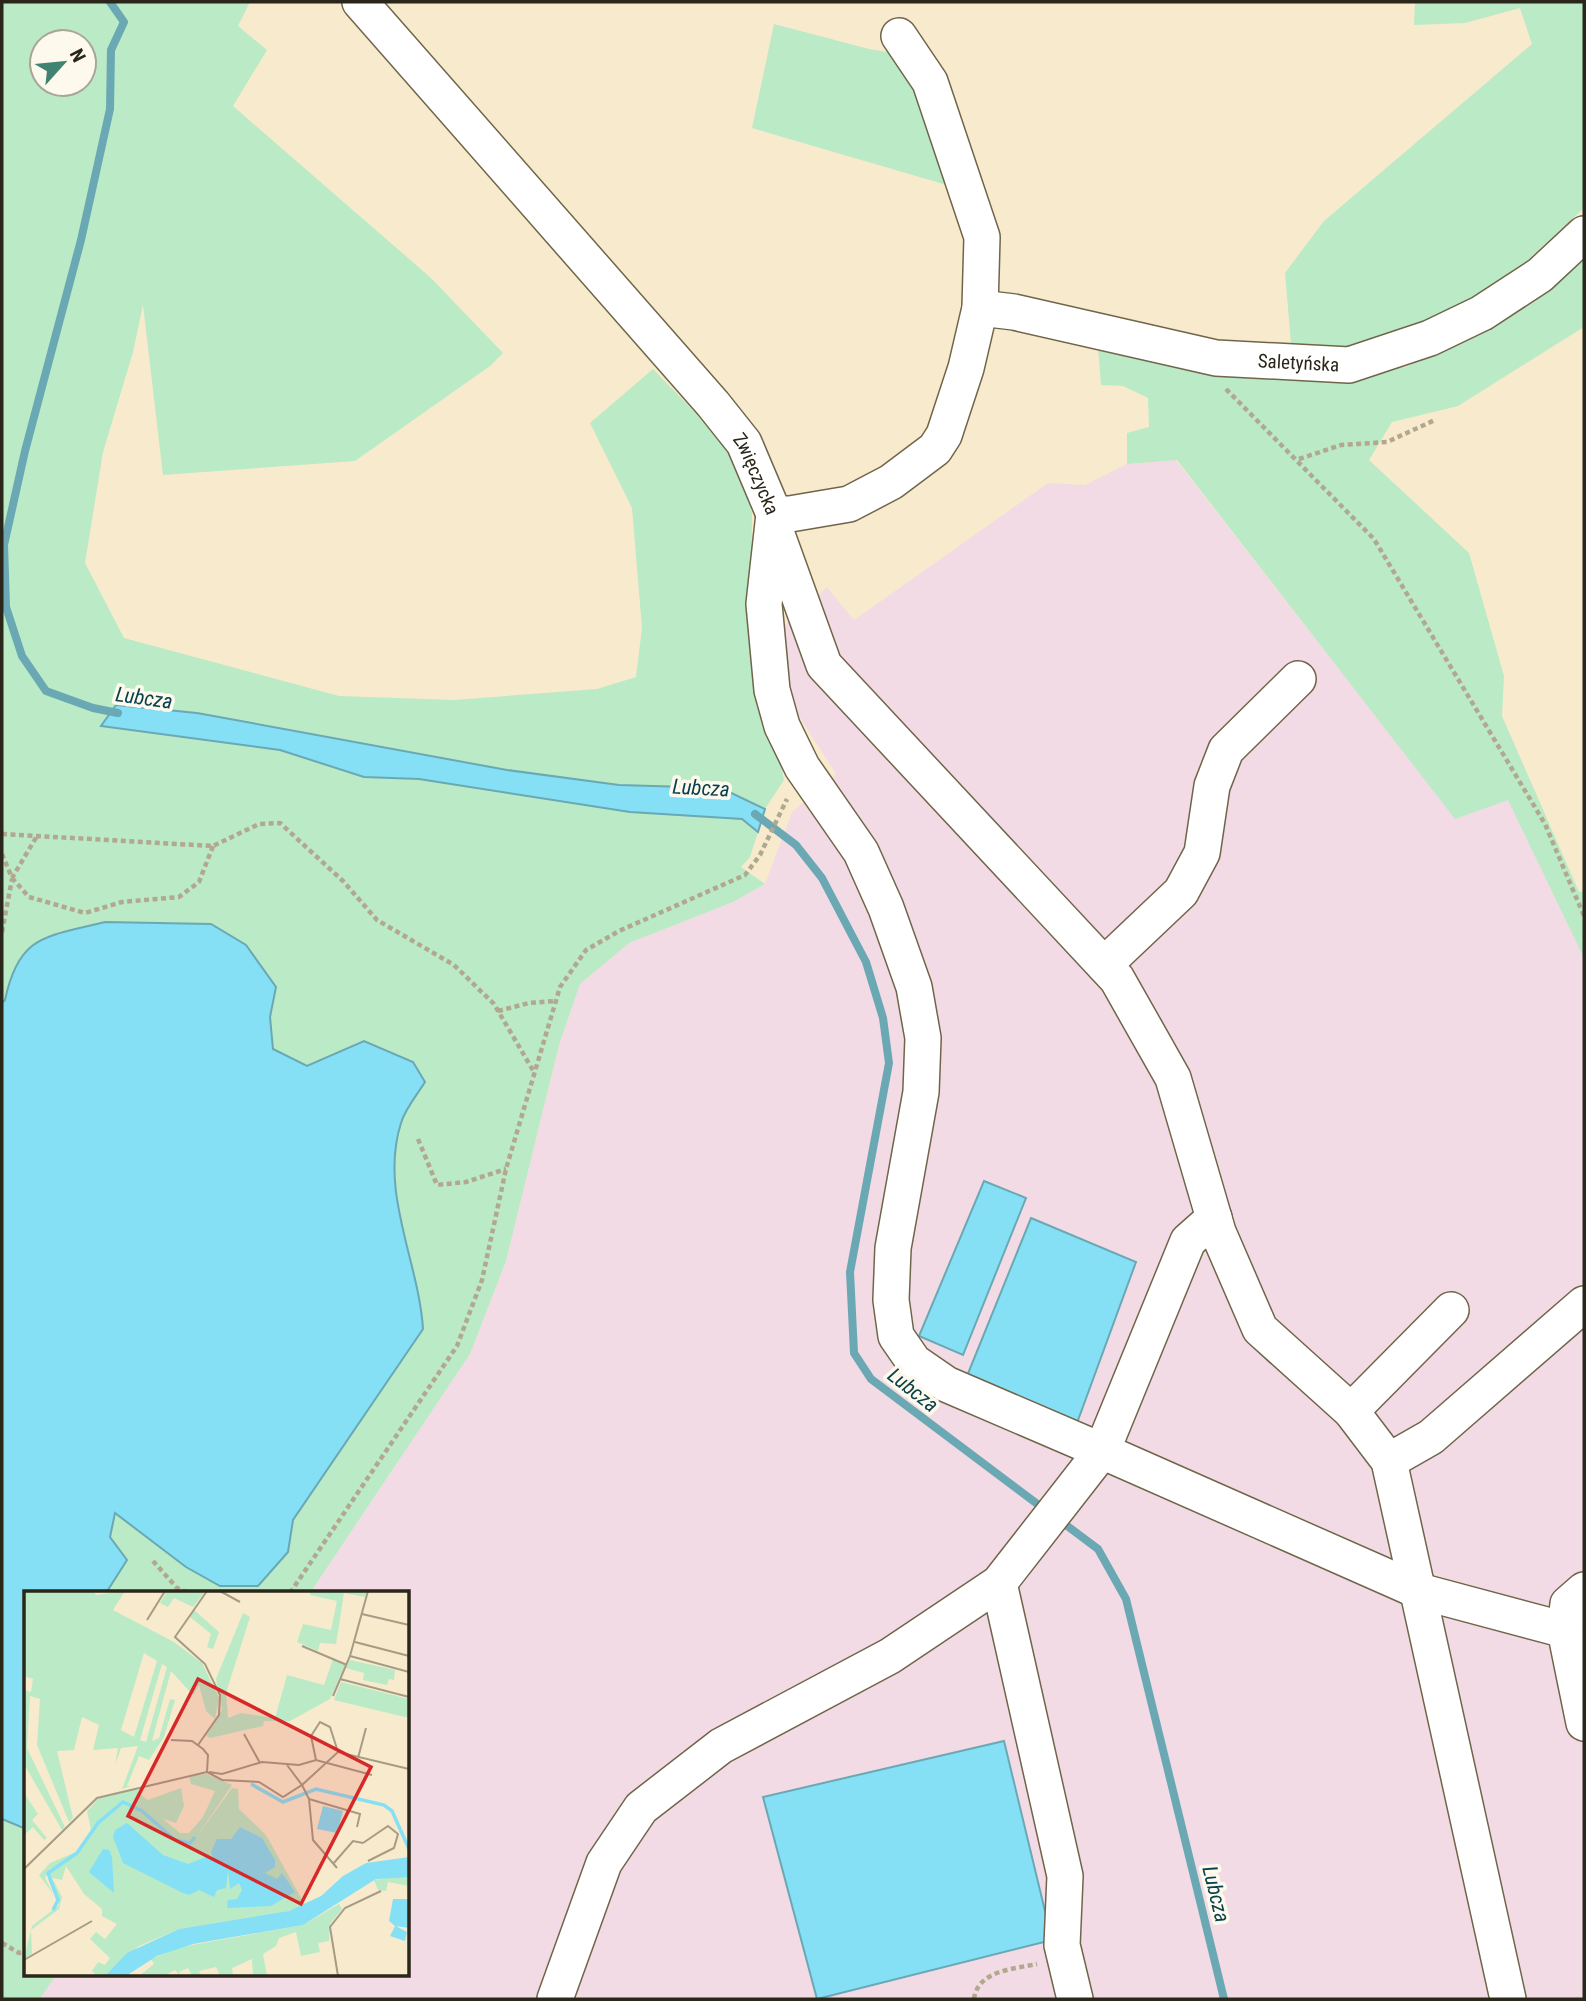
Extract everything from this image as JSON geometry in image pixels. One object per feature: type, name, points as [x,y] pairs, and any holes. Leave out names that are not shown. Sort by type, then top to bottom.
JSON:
[{"type":"street","name":"Zwięczycka","points":[[359,2],[713,404],[744,443],[773,519],[849,504],[891,482],[935,449],[944,435],[966,368],[980,308],[982,237],[930,82],[899,36]]},
{"type":"street","name":"Saletyńska","points":[[980,308],[1216,358],[1349,365],[1391,353],[1482,313],[1540,275],[1584,234]]},
{"type":"street","points":[[773,519],[824,665],[1117,979],[1173,1078],[1214,1218],[1260,1329],[1351,1411],[1389,1461],[1508,1999]]},
{"type":"street","points":[[773,519],[764,604],[766,652],[772,690],[782,726],[802,767],[861,852],[886,908],[914,987],[923,1038],[921,1092],[893,1248],[891,1300],[896,1336],[914,1362],[946,1384],[1419,1591],[1564,1630]]},
{"type":"street","points":[[1104,965],[1181,892],[1202,853],[1212,786],[1226,750],[1298,679]]},
{"type":"street","points":[[555,1999],[604,1863],[641,1808],[721,1746],[890,1656],[999,1583],[1102,1451],[1188,1241],[1214,1218]]},
{"type":"street","points":[[1389,1461],[1431,1437],[1584,1304]]},
{"type":"street","points":[[1351,1411],[1451,1310]]},
{"type":"street","points":[[999,1583],[1065,1876],[1062,1945],[1075,1999]]},
{"type":"street","points":[[1584,1590],[1568,1604],[1564,1630],[1584,1723]]},
{"type":"path","points":[[1216,358],[1224,387],[1299,459],[1374,539],[1430,627],[1545,824],[1584,916]]},
{"type":"path","points":[[1299,459],[1341,445],[1387,442],[1435,420]]},
{"type":"path","points":[[291,1591],[457,1346],[482,1280],[506,1169],[560,988],[586,950],[619,931],[745,875],[760,855],[783,808]]},
{"type":"path","points":[[2,834],[159,840],[213,846],[259,824],[280,823],[343,881],[377,920],[454,965],[498,1011],[535,1073]]},
{"type":"path","points":[[2,932],[12,878],[37,836]]},
{"type":"path","points":[[2,853],[12,878],[29,897],[85,913],[122,902],[178,897],[199,882],[213,846]]},
{"type":"path","points":[[498,1011],[529,1003],[556,1001]]},
{"type":"path","points":[[418,1139],[437,1185],[466,1182],[506,1169]]},
{"type":"path","points":[[153,1561],[177,1588],[184,1591]]},
{"type":"path","points":[[2,1943],[19,1953],[24,1952]]},
{"type":"path","points":[[974,1999],[980,1984],[991,1975],[1065,1956]]},
{"type":"shaded area","points":[[1176,460],[1455,818],[1508,799],[1584,954],[1584,1999],[40,1999],[55,1976],[410,1976],[410,1591],[311,1591],[470,1354],[506,1261],[559,1045],[580,984],[629,943],[733,902],[765,884],[792,812],[836,774],[784,693],[776,633],[827,587],[854,620],[1048,483],[1085,485],[1127,464]]},
{"type":"green space","points":[[2,2],[250,2],[238,26],[267,50],[233,106],[431,278],[503,353],[490,366],[355,461],[163,475],[143,305],[133,352],[103,452],[85,563],[124,638],[339,696],[454,700],[597,689],[636,677],[642,628],[632,508],[590,423],[653,369],[737,456],[752,513],[751,606],[784,780],[765,809],[721,788],[619,785],[507,770],[197,713],[116,705],[102,726],[280,750],[364,777],[419,779],[630,812],[742,819],[758,832],[750,857],[741,867],[765,884],[733,902],[629,943],[580,984],[559,1045],[506,1261],[470,1354],[311,1591],[24,1591],[24,1976],[55,1976],[40,1999],[2,1999]]},
{"type":"green space","points":[[1415,2],[1584,2],[1584,208],[1507,279],[1405,335],[1344,354],[1291,343],[1285,273],[1324,221],[1532,44],[1520,8],[1465,23],[1414,25]]},
{"type":"green space","points":[[774,24],[869,49],[899,54],[957,188],[752,128]]},
{"type":"green space","points":[[1584,244],[1584,327],[1458,406],[1392,422],[1369,460],[1469,553],[1504,676],[1502,716],[1579,892],[1584,891],[1584,958],[1508,800],[1455,819],[1177,460],[1127,464],[1127,433],[1149,427],[1148,398],[1123,386],[1101,385],[1098,347],[1332,377],[1406,367],[1502,321]]},
{"type":"water","points":[[116,705],[197,713],[507,770],[619,785],[721,788],[765,809],[758,832],[742,819],[630,812],[419,779],[364,777],[280,750],[101,726]]},
{"type":"water","points":[[105,922],[211,924],[246,945],[276,987],[270,1017],[273,1049],[307,1066],[364,1041],[413,1062],[425,1082],[401,1123],[395,1149],[395,1175],[397,1201],[415,1278],[423,1329],[293,1520],[288,1552],[258,1586],[220,1586],[186,1567],[115,1513],[110,1537],[127,1560],[107,1591],[24,1591],[24,1828],[2,1819],[2,1003],[18,962],[27,950],[38,942],[66,931]]},
{"type":"water","points":[[984,1181],[1026,1198],[963,1355],[919,1336]]},
{"type":"water","points":[[1031,1218],[1136,1262],[1077,1423],[967,1376]]},
{"type":"water","points":[[1004,1741],[1052,1940],[817,1999],[763,1797]]},
{"type":"waterway","name":"Lubcza","points":[[110,2],[124,22],[111,50],[110,109],[81,240],[25,451],[4,545],[6,607],[22,656],[46,691],[93,708],[118,713]]},
{"type":"waterway","name":"Lubcza","points":[[755,814],[796,845],[822,878],[866,962],[883,1018],[889,1063],[850,1272],[854,1353],[871,1379],[1044,1509]]},
{"type":"waterway","name":"Lubcza","points":[[1058,1519],[1098,1549],[1126,1599],[1224,1999]]}]
